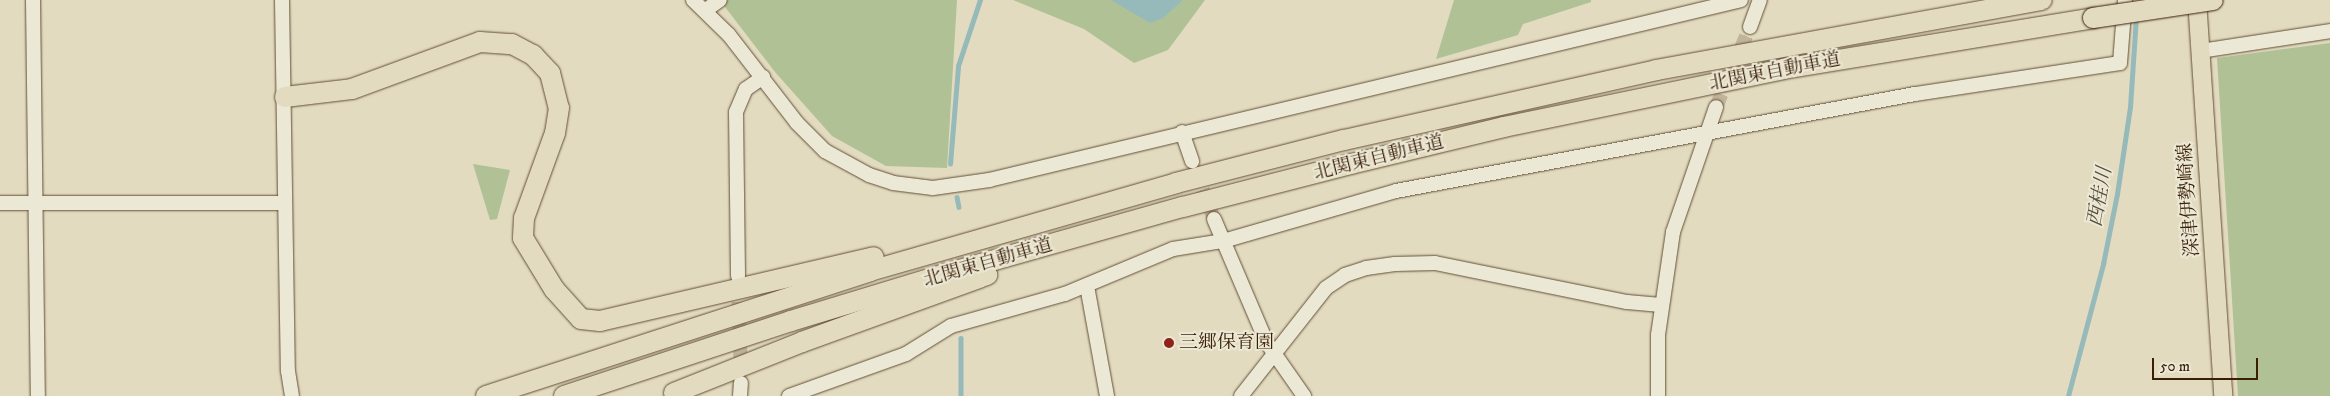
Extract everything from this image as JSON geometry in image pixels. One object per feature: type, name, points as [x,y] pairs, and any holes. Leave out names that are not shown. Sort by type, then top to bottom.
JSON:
[{"type":"highway","name":"北関東自動車道","points":[[486,396],[822,286],[1022,226],[1325,145],[1500,103],[1778,46],[2042,0]]},
{"type":"highway","name":"北関東自動車道","points":[[564,396],[801,318],[1182,207],[1495,130],[1657,94],[1877,52],[2213,0]]},
{"type":"highway","points":[[286,97],[352,89],[480,42],[512,44],[533,56],[550,73],[559,108],[555,133],[524,218],[523,238],[568,308],[581,319],[590,321],[1022,226]]},
{"type":"highway","points":[[286,97],[352,98],[480,52],[496,50],[518,57],[542,78],[550,108],[546,132],[511,227]]},
{"type":"highway","points":[[674,393],[802,342],[1182,207]]},
{"type":"main road","name":"深津伊勢崎線","points":[[2197,0],[2222,396]]},
{"type":"street","points":[[33,0],[38,396]]},
{"type":"street","points":[[282,0],[286,97],[285,203],[288,371],[292,396]]},
{"type":"street","points":[[693,0],[706,10],[763,77],[797,123],[825,151],[868,175],[912,186],[962,185],[1741,0]]},
{"type":"street","points":[[706,10],[720,0]]},
{"type":"street","points":[[1750,27],[1760,0]]},
{"type":"street","points":[[789,396],[906,354],[951,326],[1087,286],[1173,249],[1223,241],[1396,191],[1915,94],[2120,63],[2125,0]]},
{"type":"street","points":[[2200,51],[2330,31]]},
{"type":"street","points":[[738,276],[736,112],[746,89],[763,77]]},
{"type":"street","points":[[1658,396],[1661,305],[1678,211],[1716,106]]},
{"type":"street","points":[[1182,132],[1192,161]]},
{"type":"street","points":[[0,203],[285,203]]},
{"type":"street","points":[[1214,219],[1274,354],[1304,396]]},
{"type":"street","points":[[1241,396],[1335,280],[1366,268],[1395,264],[1435,263],[1618,301],[1661,305]]},
{"type":"street","points":[[1087,286],[1107,396]]},
{"type":"green space","points":[[727,0],[957,0],[947,168],[886,166],[832,136],[775,72],[722,3]]},
{"type":"green space","points":[[1013,0],[1205,0],[1168,50],[1134,63],[1084,29]]},
{"type":"green space","points":[[1454,0],[1591,0],[1591,2],[1523,24],[1518,35],[1436,59]]},
{"type":"green space","points":[[2330,43],[2330,396],[2238,396],[2217,58]]},
{"type":"green space","points":[[473,164],[510,170],[497,219],[490,220]]},
{"type":"water","points":[[1111,0],[1183,0],[1163,18],[1150,23]]},
{"type":"waterway","points":[[950,164],[958,66],[980,0]]},
{"type":"waterway","name":"西桂川","points":[[2068,396],[2103,264],[2117,194],[2130,107],[2136,16]]},
{"type":"waterway","points":[[957,197],[959,207]]},
{"type":"waterway","points":[[961,338],[961,396]]},
{"type":"tunnel","points":[[1716,107],[1750,27]]},
{"type":"tunnel","points":[[1195,170],[1214,219]]},
{"type":"tunnel","points":[[738,281],[741,375]]},
{"type":"place","name":"三郷保育園","points":[[1169,343]]}]
